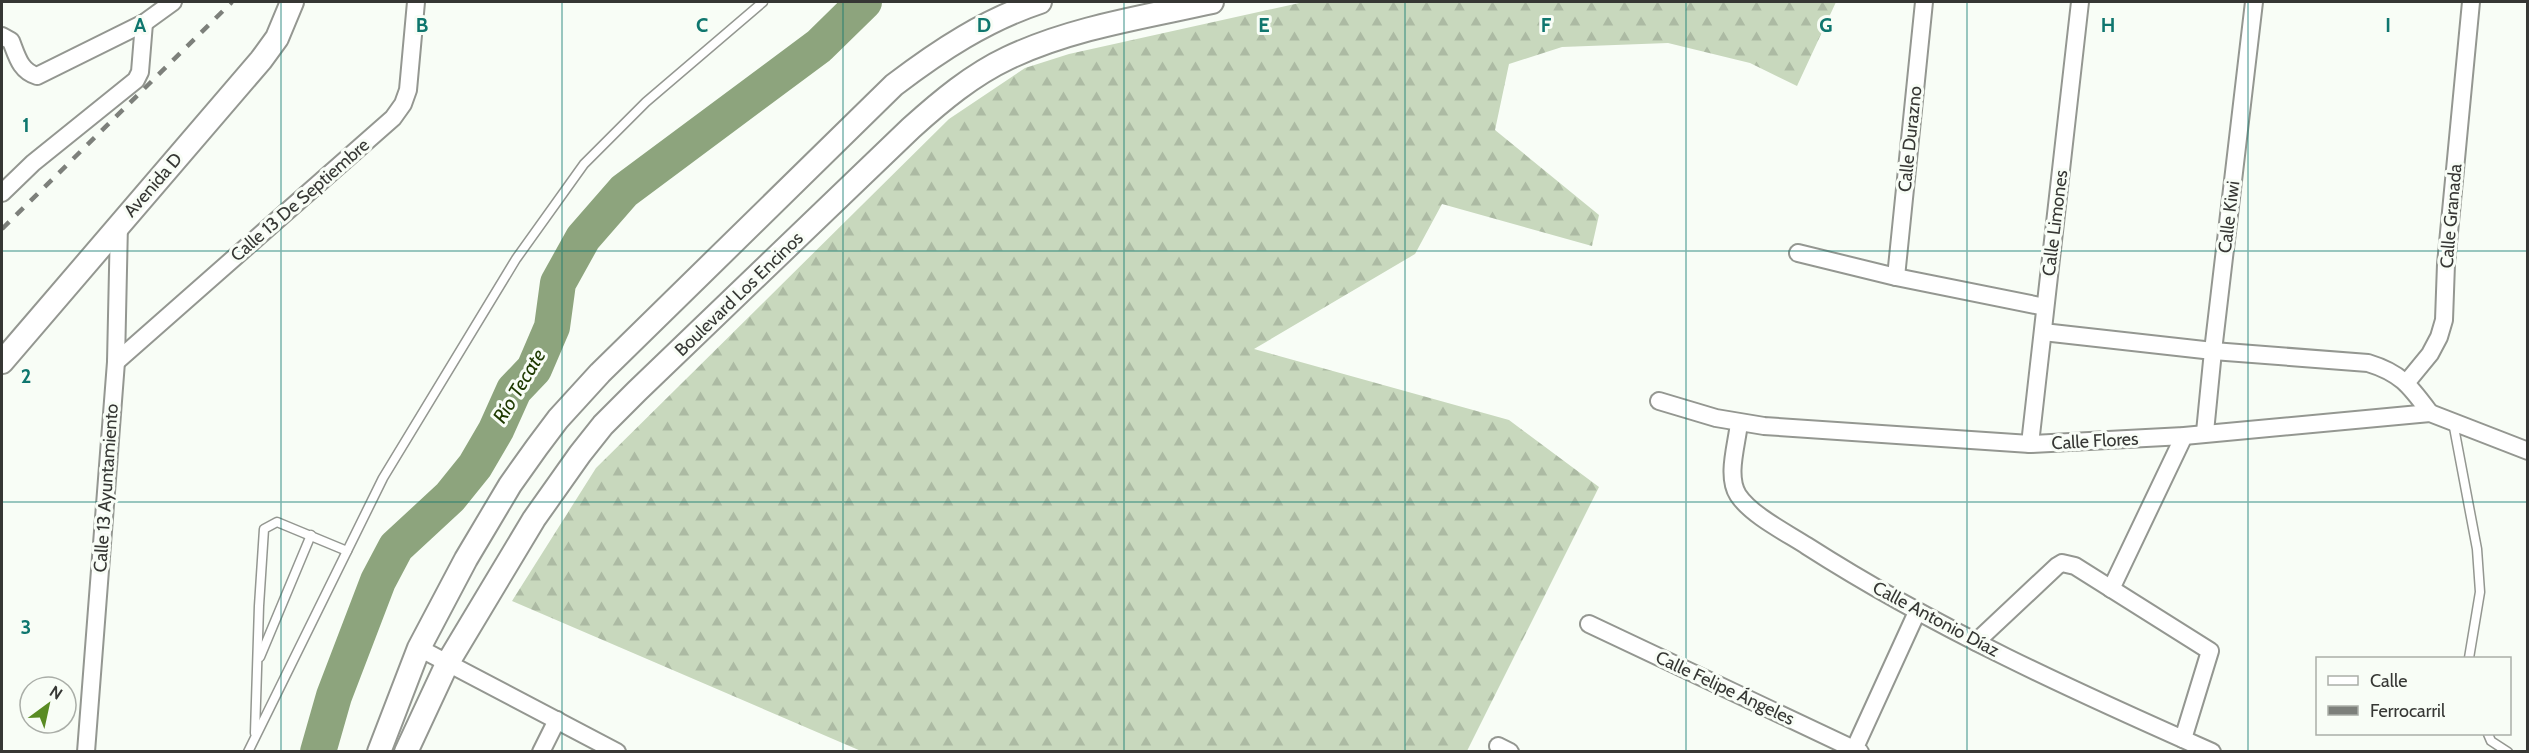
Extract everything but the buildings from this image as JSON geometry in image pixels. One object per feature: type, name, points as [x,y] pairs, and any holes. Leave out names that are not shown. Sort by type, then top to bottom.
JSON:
[{"type":"main road","name":"Avenida D","points":[[2,362],[261,60],[277,38],[292,2]]},
{"type":"main road","points":[[379,752],[418,648],[510,485],[558,419],[600,373],[894,85],[932,56],[975,30],[1011,12],[1040,2]]},
{"type":"main road","name":"Boulevard Los Encinos","points":[[406,752],[447,664],[534,519],[559,481],[603,425],[941,101],[1006,58],[1035,46],[1091,30],[1212,2]]},
{"type":"street","points":[[2,36],[11,41],[22,68],[37,76],[144,23],[172,2]]},
{"type":"street","name":"Calle 13 De Septiembre","points":[[116,362],[393,118],[403,104],[408,90],[416,2]]},
{"type":"street","name":"Calle Durazno","points":[[1896,277],[1924,2]]},
{"type":"street","name":"Calle Limones","points":[[2030,444],[2080,2]]},
{"type":"street","name":"Calle Kiwi","points":[[2205,432],[2254,2]]},
{"type":"street","name":"Calle Granada","points":[[2407,382],[2430,354],[2439,338],[2444,320],[2445,264],[2471,2]]},
{"type":"street","points":[[2,193],[33,163],[135,80],[140,72],[144,23]]},
{"type":"street","name":"Calle 13 Ayuntamiento","points":[[86,752],[116,362],[119,224]]},
{"type":"street","points":[[1798,253],[1896,277],[2045,307]]},
{"type":"street","points":[[2043,332],[2213,351],[2368,363],[2389,369],[2407,382],[2430,413]]},
{"type":"street","name":"Calle Flores","points":[[1659,400],[1739,423],[2030,444],[2184,436],[2205,432],[2430,413],[2528,451]]},
{"type":"street","name":"Calle Antonio Díaz","points":[[1739,423],[1733,468],[1734,483],[1738,495],[1767,520],[1846,571],[1917,612],[1976,642],[2212,752]]},
{"type":"street","points":[[2111,590],[2184,436]]},
{"type":"street","points":[[1976,642],[2051,570],[2062,563],[2075,566],[2210,651],[2183,739]]},
{"type":"street","points":[[1856,751],[1917,612]]},
{"type":"street","name":"Calle Felipe Ángeles","points":[[1589,624],[1856,751]]},
{"type":"street","points":[[418,648],[617,752]]},
{"type":"street","points":[[541,752],[557,720]]},
{"type":"lane","points":[[248,752],[383,478],[516,259],[584,164],[646,102],[763,2]]},
{"type":"lane","points":[[2452,421],[2477,549],[2480,592],[2469,657]]},
{"type":"lane","points":[[255,736],[264,529],[277,522],[347,551]]},
{"type":"lane","points":[[257,663],[310,535]]},
{"type":"lane","points":[[2488,735],[2491,741],[2508,752]]},
{"type":"green space","points":[[1304,2],[1836,2],[1797,86],[1750,63],[1668,43],[1562,47],[1509,64],[1495,130],[1599,215],[1592,246],[1442,204],[1415,254],[1254,349],[1509,420],[1599,487],[1467,751],[861,751],[512,601],[596,468],[949,119],[1025,68],[1069,54]]},
{"type":"waterway","name":"Río Tecate","points":[[318,752],[334,696],[378,581],[396,547],[450,497],[475,466],[496,430],[514,390],[534,369],[552,327],[558,283],[583,238],[624,191],[819,46],[864,2]]},
{"type":"railway","points":[[2,229],[232,2]]}]
